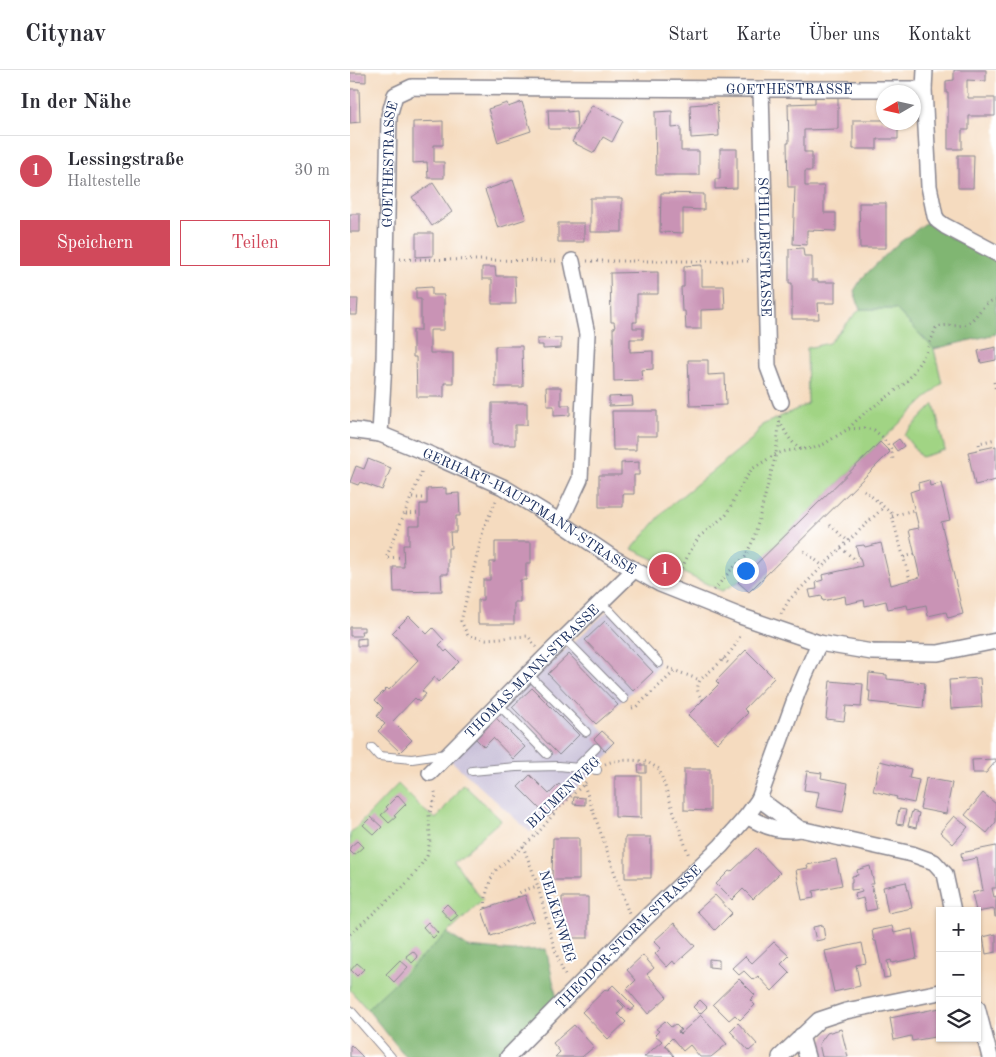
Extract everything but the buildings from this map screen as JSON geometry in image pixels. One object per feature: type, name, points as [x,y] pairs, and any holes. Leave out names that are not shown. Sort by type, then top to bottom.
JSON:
[{"type":"street","points":[[925,70],[924,89],[929,186],[935,216],[945,226],[996,253]]},
{"type":"street","name":"GOETHESTRASSE","points":[[380,434],[384,362],[388,116],[395,96],[412,87],[924,89]]},
{"type":"street","name":"SCHILLERSTRASSE","points":[[760,89],[768,367],[781,402]]},
{"type":"street","points":[[560,522],[580,479],[587,334],[572,261]]},
{"type":"street","name":"GERHART-HAUPTMANN-STRASSE","points":[[350,430],[380,434],[503,487],[634,570],[704,602],[773,627],[819,642],[872,652],[938,653],[996,642]]},
{"type":"street","name":"THOMAS-MANN-STRASSE","points":[[430,773],[634,570]]},
{"type":"street","name":"THEODOR-STORM-STRASSE","points":[[508,1057],[634,929],[721,846],[748,816],[759,799],[798,691],[819,642]]},
{"type":"street","points":[[759,799],[800,829],[912,854],[934,862],[944,874],[953,907]]},
{"type":"street","points":[[748,816],[759,824],[771,828],[791,831],[800,829]]},
{"type":"street","points":[[780,1057],[819,1020],[846,1011],[936,993]]},
{"type":"street","points":[[981,1022],[990,1057]]},
{"type":"street","points":[[801,1036],[807,1057]]},
{"type":"lane","points":[[600,604],[610,610],[659,663]]},
{"type":"lane","points":[[564,638],[624,699]]},
{"type":"lane","points":[[528,674],[586,732]]},
{"type":"lane","points":[[498,704],[548,754]]},
{"type":"lane","points":[[372,748],[379,756],[412,759],[448,754]]},
{"type":"lane","points":[[576,768],[596,748]]},
{"type":"lane","points":[[472,771],[559,766],[597,770]]},
{"type":"lane","points":[[350,1010],[391,1057]]},
{"type":"path","points":[[848,430],[866,412],[890,396],[907,380],[926,352],[936,328],[943,325],[964,325],[970,322],[988,302],[996,300]]},
{"type":"path","points":[[994,382],[996,391]]},
{"type":"path","points":[[704,602],[745,557],[754,538],[776,454],[781,402]]},
{"type":"path","points":[[779,421],[791,441],[802,449]]},
{"type":"path","points":[[673,589],[689,553],[699,537],[726,515],[752,469],[776,454],[814,448],[848,430],[864,428],[874,430],[882,437],[892,450],[893,461]]},
{"type":"path","points":[[980,450],[979,443],[996,439]]},
{"type":"path","points":[[404,557],[386,558],[429,454]]},
{"type":"path","points":[[503,487],[484,527],[461,621],[468,636],[486,639],[528,636],[545,657]]},
{"type":"path","points":[[864,490],[891,513],[910,580]]},
{"type":"path","points":[[412,498],[427,498]]},
{"type":"path","points":[[773,627],[789,600],[884,507]]},
{"type":"path","points":[[892,516],[914,510]]},
{"type":"path","points":[[405,514],[420,513]]},
{"type":"path","points":[[830,525],[848,541]]},
{"type":"path","points":[[841,548],[853,558],[857,567]]},
{"type":"path","points":[[804,551],[823,566]]},
{"type":"path","points":[[904,557],[915,554]]},
{"type":"path","points":[[703,700],[697,692],[700,680],[733,650],[738,642],[746,618]]},
{"type":"path","points":[[723,659],[731,665]]},
{"type":"path","points":[[659,663],[674,671],[700,680]]},
{"type":"path","points":[[624,699],[631,707],[636,707],[674,671]]},
{"type":"path","name":"BLUMENWEG","points":[[486,908],[485,902],[490,880],[494,872],[537,834],[557,810],[597,770],[610,761],[637,760],[659,769],[694,871]]},
{"type":"path","points":[[350,934],[404,886],[427,856],[430,840],[429,815],[436,796],[430,773]]},
{"type":"path","points":[[584,785],[634,929]]},
{"type":"path","name":"NELKENWEG","points":[[523,846],[559,960],[573,992]]},
{"type":"path","points":[[518,897],[518,894],[522,891],[537,886]]},
{"type":"shaded area","points":[[609,610],[659,663],[653,672],[597,724],[617,747],[530,832],[447,757]]},
{"type":"green space","points":[[931,219],[946,235],[996,261],[996,334],[934,349],[896,309],[860,309],[854,291],[862,278],[895,246]]},
{"type":"green space","points":[[860,309],[896,309],[934,349],[942,383],[738,582],[722,591],[632,549],[667,508],[752,439],[762,425],[808,404],[807,348],[829,343]]},
{"type":"green space","points":[[934,404],[945,450],[921,457],[904,435]]},
{"type":"green space","points":[[398,784],[425,811],[436,819],[463,784],[501,820],[454,861],[483,900],[367,1009],[350,990],[350,834]]},
{"type":"green space","points":[[447,933],[468,947],[512,951],[546,949],[557,999],[496,1057],[406,1057],[367,1009]]},
{"type":"place","name":"Lessingstraße","points":[[665,570]]}]
